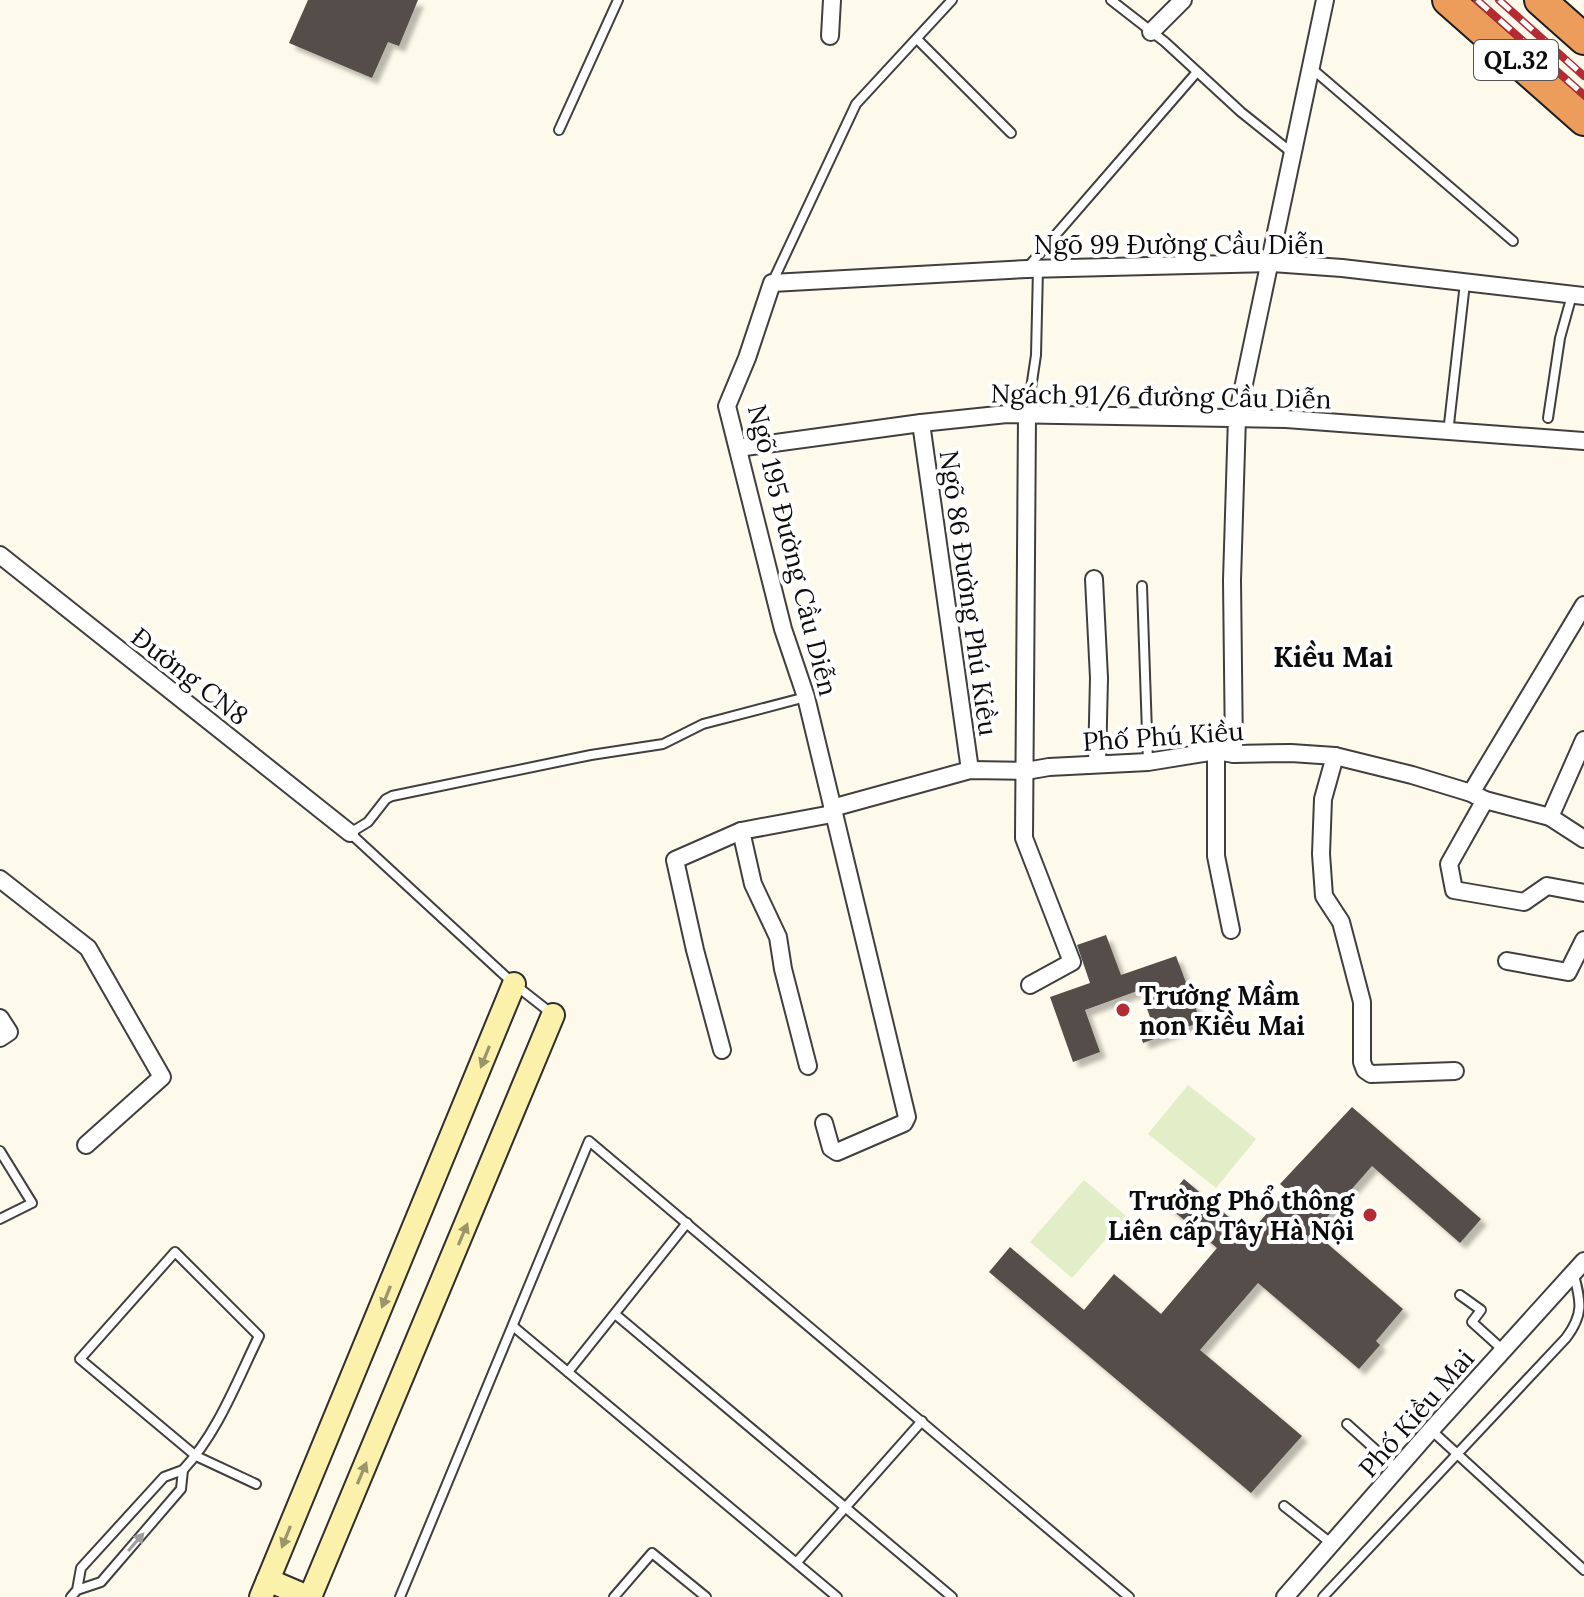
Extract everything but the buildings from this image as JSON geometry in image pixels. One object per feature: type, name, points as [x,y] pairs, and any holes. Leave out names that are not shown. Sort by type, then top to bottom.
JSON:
[{"type":"highway","name":"QL.32","points":[[1448,0],[1584,120]]},
{"type":"highway","name":"QL.32","points":[[1540,0],[1584,39]]},
{"type":"street","points":[[830,36],[832,0]]},
{"type":"street","points":[[1151,32],[1183,0]]},
{"type":"street","points":[[1234,754],[1232,580],[1237,417],[1272,263],[1291,152],[1325,0]]},
{"type":"street","name":"Ngõ 99 Đường Cầu Diễn","points":[[772,283],[1032,268],[1272,263],[1342,268],[1578,296]]},
{"type":"street","name":"Ngõ 195 Đường Cầu Diễn","points":[[772,283],[727,406],[783,629],[806,697],[907,1117],[904,1123],[837,1152],[831,1148],[824,1123]]},
{"type":"street","name":"Ngách 91/6 đường Cầu Diễn","points":[[738,448],[1007,414],[1237,417],[1584,441]]},
{"type":"street","points":[[1027,415],[1024,838],[1072,962],[1030,985]]},
{"type":"street","name":"Ngõ 86 Đường Phú Kiều","points":[[921,423],[970,770]]},
{"type":"street","name":"Đường CN8","points":[[3,564],[350,833]]},
{"type":"street","points":[[1094,579],[1099,678],[1097,764]]},
{"type":"street","points":[[1584,605],[1478,796],[1449,864],[1454,890],[1524,902],[1547,886],[1584,893]]},
{"type":"street","points":[[1550,817],[1584,740]]},
{"type":"street","points":[[1216,751],[1216,856],[1231,930]]},
{"type":"street","name":"Phố Phú Kiều","points":[[722,1050],[675,860],[741,831],[832,811],[970,770],[1026,771],[1148,762],[1216,751],[1335,756],[1550,817],[1584,839]]},
{"type":"street","points":[[1335,756],[1323,799],[1321,854],[1324,896],[1341,922],[1362,1002],[1362,1062],[1365,1070],[1371,1074],[1455,1071]]},
{"type":"street","points":[[741,831],[753,884],[778,937],[808,1066]]},
{"type":"street","points":[[0,879],[88,948],[162,1077],[86,1145]]},
{"type":"street","points":[[1507,961],[1568,972],[1584,940]]},
{"type":"street","points":[[514,984],[265,1588],[309,1597],[553,1015]]},
{"type":"street","points":[[0,1018],[9,1032],[0,1038]]},
{"type":"street","name":"Phố Kiều Mai","points":[[1285,1597],[1579,1267]]},
{"type":"lane","points":[[559,130],[618,0]]},
{"type":"lane","name":"Ngõ 195 Đường Cầu Diễn","points":[[772,283],[856,104],[952,0]]},
{"type":"lane","points":[[1111,0],[1291,152]]},
{"type":"lane","points":[[917,39],[1011,133]]},
{"type":"lane","points":[[1310,67],[1513,241]]},
{"type":"lane","points":[[1027,415],[1036,355],[1032,268],[1197,72]]},
{"type":"lane","points":[[1448,433],[1465,283]]},
{"type":"lane","points":[[1548,418],[1560,338],[1578,296]]},
{"type":"lane","points":[[1142,586],[1148,762]]},
{"type":"lane","points":[[553,1015],[514,984],[350,833],[368,822],[392,796],[591,755],[663,744],[703,724],[806,697]]},
{"type":"lane","points":[[400,1597],[589,1141],[1129,1597]]},
{"type":"lane","points":[[0,1151],[32,1203],[0,1219]]},
{"type":"lane","points":[[568,1372],[687,1223]]},
{"type":"lane","points":[[74,1594],[81,1568],[164,1477],[183,1470],[196,1456],[208,1441],[259,1336],[175,1252],[80,1359],[196,1456],[256,1484]]},
{"type":"lane","points":[[1323,1597],[1574,1327],[1580,1314],[1579,1267]]},
{"type":"lane","points":[[1460,1295],[1481,1310],[1472,1322],[1503,1350]]},
{"type":"lane","points":[[615,1314],[949,1596]]},
{"type":"lane","points":[[514,1327],[837,1597]]},
{"type":"lane","points":[[797,1562],[922,1421]]},
{"type":"lane","points":[[1347,1424],[1398,1470]]},
{"type":"lane","points":[[1431,1430],[1584,1570]]},
{"type":"lane","points":[[74,1594],[101,1582],[181,1489],[183,1470]]},
{"type":"lane","points":[[1284,1506],[1332,1544]]},
{"type":"lane","points":[[614,1597],[652,1553],[706,1597]]},
{"type":"green space","points":[[1188,1085],[1256,1139],[1216,1188],[1148,1134]]},
{"type":"green space","points":[[1084,1180],[1126,1216],[1072,1278],[1030,1242]]},
{"type":"railway","points":[[1477,0],[1584,95]]},
{"type":"railway","points":[[1499,0],[1584,76]]},
{"type":"place","name":"Trường Mầm non Kiều Mai","points":[[1123,1010]]},
{"type":"place","name":"Trường Phổ thông Liên cấp Tây Hà Nội","points":[[1370,1215]]},
{"type":"district","name":"Kiều Mai","points":[[1333,657]]}]
